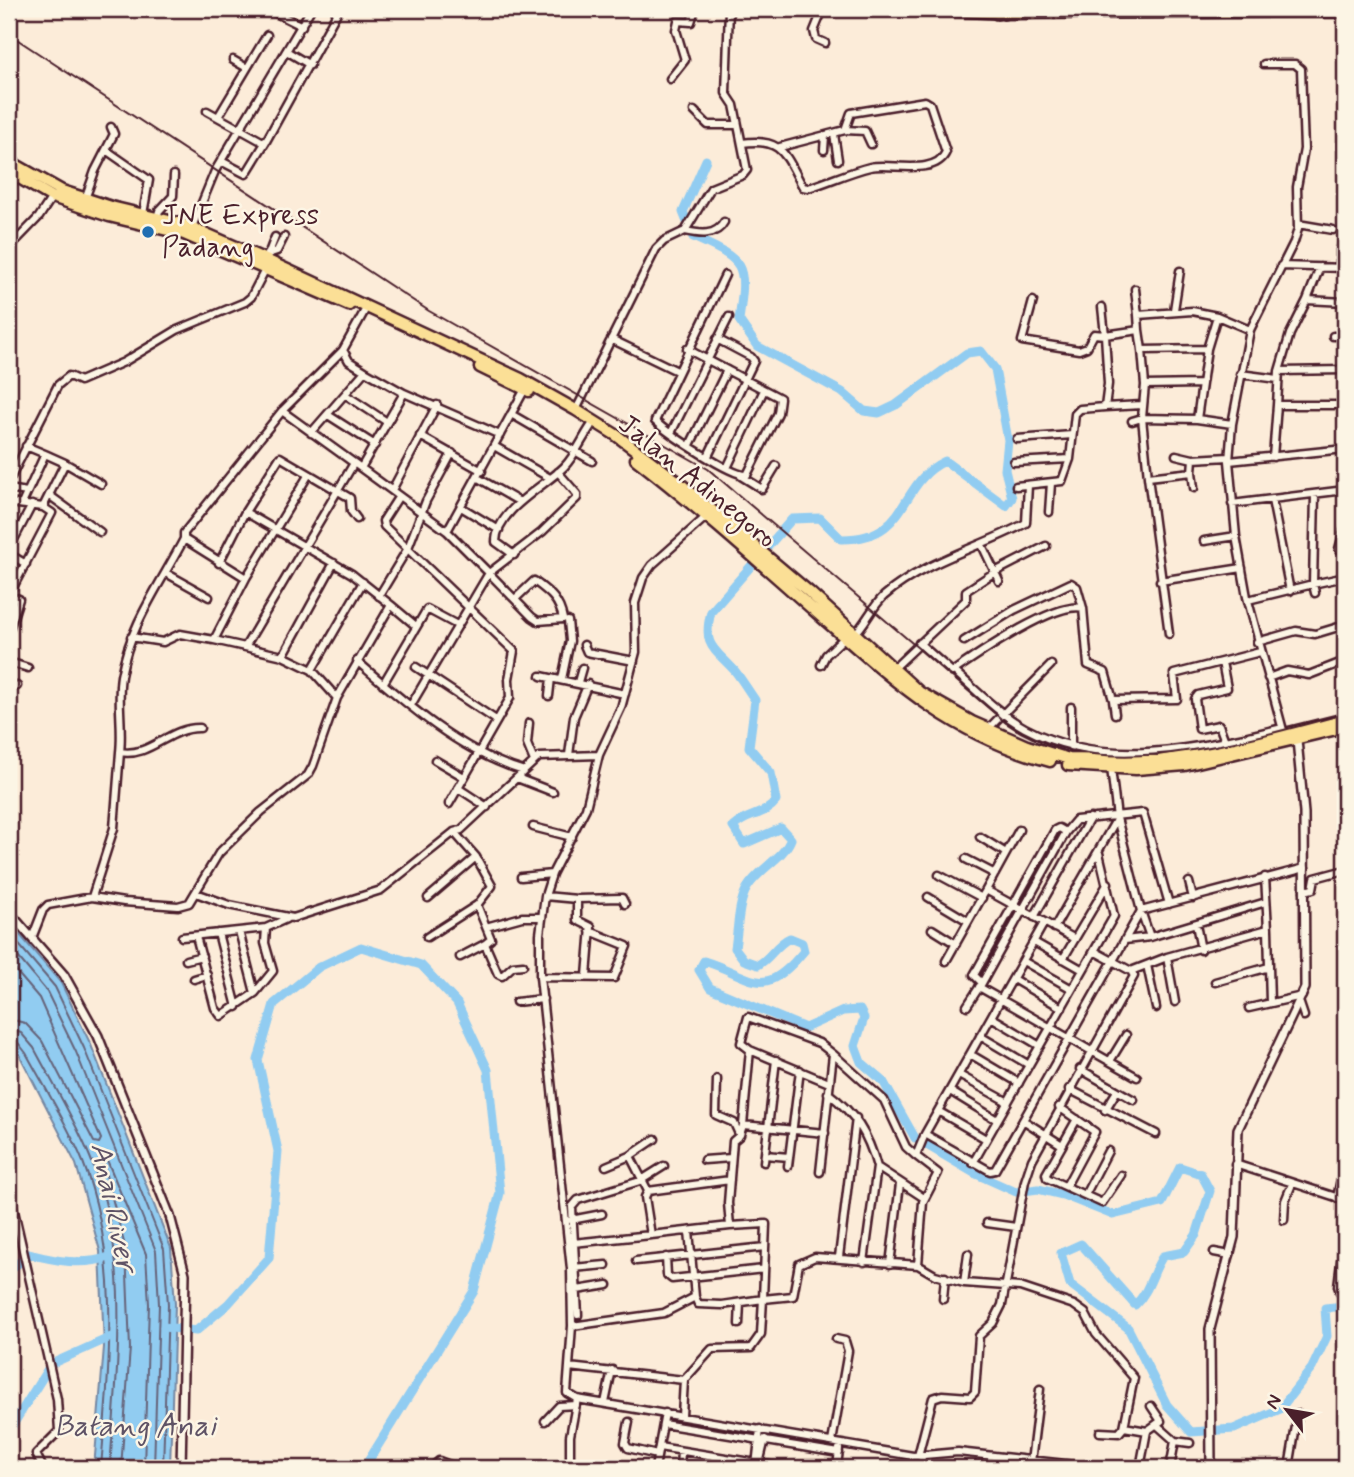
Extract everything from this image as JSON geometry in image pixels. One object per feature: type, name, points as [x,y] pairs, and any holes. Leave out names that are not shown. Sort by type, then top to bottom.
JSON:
[{"type":"highway","points":[[931,9],[1345,12]]},
{"type":"highway","name":"Jalan Adinegoro","points":[[9,161],[62,191],[192,227],[267,261],[364,312],[525,389],[591,426],[675,484],[708,516],[747,546]]},
{"type":"highway","name":"Jalan Adinegoro","points":[[9,172],[52,197],[109,216],[184,234],[267,261]]},
{"type":"highway","name":"Jalan Adinegoro","points":[[326,291],[521,379],[616,435],[775,569],[877,661]]},
{"type":"highway","points":[[877,661],[943,708],[1037,750],[1069,759],[1159,761],[1297,740],[1345,727]]},
{"type":"highway","points":[[877,661],[926,706],[968,729],[1034,757],[1067,765],[1160,768],[1283,731],[1345,719]]},
{"type":"street","points":[[192,227],[221,161],[242,131],[311,9]]},
{"type":"street","points":[[221,161],[246,174],[310,65],[339,9]]},
{"type":"street","points":[[670,79],[685,60],[676,30],[678,21],[692,22],[695,9]]},
{"type":"street","points":[[687,230],[711,188],[745,173],[738,125],[726,89],[729,9]]},
{"type":"street","points":[[823,9],[814,31],[816,39],[825,43]]},
{"type":"street","points":[[274,12],[302,26]]},
{"type":"street","points":[[218,117],[267,35]]},
{"type":"street","points":[[288,52],[310,65]]},
{"type":"street","points":[[233,60],[247,68]]},
{"type":"street","points":[[1264,64],[1295,64],[1301,69],[1304,149],[1297,187],[1298,224],[1294,242],[1250,330],[1240,374],[1229,459],[1236,536],[1248,600],[1257,642],[1283,731]]},
{"type":"street","points":[[780,147],[803,187],[807,188],[869,167],[922,165],[938,161],[946,152],[927,101],[851,113],[845,130]]},
{"type":"street","points":[[207,111],[265,143]]},
{"type":"street","points":[[694,111],[708,125],[738,125]]},
{"type":"street","points":[[85,199],[114,133],[111,127]]},
{"type":"street","points":[[742,143],[769,143],[780,147],[845,130],[865,131],[871,144]]},
{"type":"street","points":[[834,134],[838,160]]},
{"type":"street","points":[[824,150],[825,136]]},
{"type":"street","points":[[106,150],[149,180],[143,214]]},
{"type":"street","points":[[157,218],[159,211],[173,196],[174,175]]},
{"type":"street","points":[[9,248],[38,217],[52,197]]},
{"type":"street","points":[[576,410],[656,249],[664,241],[687,230],[700,233],[720,230],[724,222]]},
{"type":"street","points":[[1298,224],[1333,230]]},
{"type":"street","points":[[1281,266],[1343,268],[1340,250],[1345,236]]},
{"type":"street","points":[[9,481],[57,387],[69,376],[80,381],[112,368],[177,330],[244,302],[251,297],[275,237]]},
{"type":"street","points":[[267,261],[277,251],[284,237]]},
{"type":"street","points":[[1273,457],[1279,371],[1290,334],[1320,267]]},
{"type":"street","points":[[1174,310],[1180,271]]},
{"type":"street","points":[[725,275],[655,419],[657,424],[762,489],[776,466]]},
{"type":"street","points":[[1135,289],[1145,385],[1142,418],[1160,581],[1169,634]]},
{"type":"street","points":[[1307,300],[1345,302]]},
{"type":"street","points":[[1033,301],[1022,333],[1023,342],[1082,349],[1094,334],[1139,330]]},
{"type":"street","points":[[1102,307],[1108,368],[1105,407]]},
{"type":"street","points":[[1138,315],[1174,310],[1217,316],[1250,330]]},
{"type":"street","points":[[92,897],[114,828],[120,752],[121,680],[131,637],[149,598],[184,539],[186,528],[258,444],[282,411],[343,350],[364,312]]},
{"type":"street","points":[[1197,419],[1200,384],[1217,316]]},
{"type":"street","points":[[671,433],[729,317]]},
{"type":"street","points":[[1333,336],[1345,336]]},
{"type":"street","points":[[611,339],[677,371]]},
{"type":"street","points":[[708,456],[753,358],[717,339]]},
{"type":"street","points":[[688,349],[780,398],[781,405],[748,473],[739,475]]},
{"type":"street","points":[[1142,350],[1207,349]]},
{"type":"street","points":[[343,350],[349,361],[404,393],[437,405],[500,435]]},
{"type":"street","points":[[690,445],[727,370]]},
{"type":"street","points":[[1279,371],[1345,370]]},
{"type":"street","points":[[311,433],[365,371]]},
{"type":"street","points":[[1240,374],[1278,379]]},
{"type":"street","points":[[1145,385],[1200,384]]},
{"type":"street","points":[[447,531],[525,389]]},
{"type":"street","points":[[727,468],[764,390]]},
{"type":"street","points":[[361,468],[404,393]]},
{"type":"street","points":[[346,395],[387,422]]},
{"type":"street","points":[[392,490],[437,405]]},
{"type":"street","points":[[1016,486],[1065,479],[1077,411],[1142,405]]},
{"type":"street","points":[[1277,405],[1345,405]]},
{"type":"street","points":[[282,411],[447,531],[515,599],[541,623],[563,619],[560,604],[551,592],[534,582],[515,599]]},
{"type":"street","points":[[511,414],[592,461]]},
{"type":"street","points":[[328,415],[376,445]]},
{"type":"street","points":[[1132,421],[1142,418],[1197,419],[1232,424]]},
{"type":"street","points":[[514,555],[496,542],[499,530],[520,502],[558,472],[591,426]]},
{"type":"street","points":[[1017,439],[1072,435]]},
{"type":"street","points":[[420,436],[452,453],[520,502]]},
{"type":"street","points":[[26,446],[65,463],[101,484]]},
{"type":"street","points":[[494,446],[550,478]]},
{"type":"street","points":[[1176,455],[1193,459],[1229,459],[1345,449]]},
{"type":"street","points":[[379,596],[408,548],[426,501],[452,453]]},
{"type":"street","points":[[22,503],[45,454]]},
{"type":"street","points":[[219,563],[245,512],[280,457],[352,500],[351,511],[357,519]]},
{"type":"street","points":[[1014,462],[1070,459]]},
{"type":"street","points":[[1193,459],[1194,488]]},
{"type":"street","points":[[43,507],[65,463]]},
{"type":"street","points":[[246,647],[354,463]]},
{"type":"street","points":[[411,705],[489,573],[514,555],[576,498],[577,494],[558,472]]},
{"type":"street","points":[[1148,477],[1192,472]]},
{"type":"street","points":[[214,640],[246,578],[309,474]]},
{"type":"street","points":[[1049,512],[1051,483]]},
{"type":"street","points":[[821,665],[826,655],[850,636],[885,595],[923,571],[1026,523],[1028,485]]},
{"type":"street","points":[[9,489],[27,492]]},
{"type":"street","points":[[1232,505],[1345,490]]},
{"type":"street","points":[[49,495],[100,532]]},
{"type":"street","points":[[1315,495],[1315,593]]},
{"type":"street","points":[[399,496],[383,523],[470,605],[514,651],[509,679],[512,694],[449,804]]},
{"type":"street","points":[[1272,500],[1290,591]]},
{"type":"street","points":[[9,503],[43,507],[52,513],[9,596],[19,599],[9,629]]},
{"type":"street","points":[[9,548],[32,505]]},
{"type":"street","points":[[461,507],[499,530]]},
{"type":"street","points":[[245,512],[363,582],[416,626]]},
{"type":"street","points":[[576,1402],[567,1393],[573,1268],[540,977],[541,917],[552,874],[592,792],[599,755],[621,708],[634,661],[637,634],[635,603],[643,578],[652,565],[708,516]]},
{"type":"street","points":[[1339,549],[1345,527]]},
{"type":"street","points":[[1204,541],[1236,536]]},
{"type":"street","points":[[184,539],[246,578]]},
{"type":"street","points":[[982,545],[999,581]]},
{"type":"street","points":[[892,670],[966,600],[966,591],[995,572],[1046,546]]},
{"type":"street","points":[[9,554],[26,564]]},
{"type":"street","points":[[283,656],[334,563]]},
{"type":"street","points":[[1160,581],[1242,568]]},
{"type":"street","points":[[166,573],[209,597]]},
{"type":"street","points":[[1248,600],[1313,584],[1329,584],[1345,577]]},
{"type":"street","points":[[312,670],[363,582]]},
{"type":"street","points":[[964,641],[981,628],[1066,584],[1076,585],[1083,608],[1088,665],[1105,672],[1114,700],[1115,715]]},
{"type":"street","points":[[32,938],[46,906],[92,897],[178,905],[190,903],[219,853],[269,805],[308,775],[337,698],[391,606]]},
{"type":"street","points":[[954,671],[982,649],[1026,627],[1070,607],[1083,608]]},
{"type":"street","points":[[383,684],[428,608],[457,625]]},
{"type":"street","points":[[562,679],[570,641],[568,621]]},
{"type":"street","points":[[1257,642],[1296,631],[1315,634],[1345,625]]},
{"type":"street","points":[[131,637],[163,642],[180,634],[283,656],[312,670],[337,698]]},
{"type":"street","points":[[919,643],[1022,727],[1071,747],[1227,750],[1219,725],[1199,729],[1195,699],[1198,695],[1227,688],[1222,662]]},
{"type":"street","points":[[583,645],[587,652],[634,661]]},
{"type":"street","points":[[1114,700],[1177,699],[1174,674],[1260,652]]},
{"type":"street","points":[[357,661],[411,705],[480,752],[524,772]]},
{"type":"street","points":[[1268,678],[1287,671],[1309,675],[1345,661]]},
{"type":"street","points":[[9,662],[27,668]]},
{"type":"street","points":[[988,730],[1051,665]]},
{"type":"street","points":[[416,667],[429,673],[496,720]]},
{"type":"street","points":[[578,682],[582,668]]},
{"type":"street","points":[[541,676],[625,694]]},
{"type":"street","points":[[549,696],[551,678]]},
{"type":"street","points":[[9,684],[17,686]]},
{"type":"street","points":[[569,755],[574,717],[588,684]]},
{"type":"street","points":[[1071,707],[1071,747]]},
{"type":"street","points":[[529,723],[527,744],[534,761]]},
{"type":"street","points":[[120,752],[135,754],[180,729],[200,729]]},
{"type":"street","points":[[1212,1468],[1210,1329],[1234,1231],[1235,1164],[1241,1121],[1304,995],[1304,805],[1297,740]]},
{"type":"street","points":[[182,937],[266,928],[286,919],[381,890],[454,832],[461,830],[542,756],[599,755]]},
{"type":"street","points":[[435,760],[464,777]]},
{"type":"street","points":[[1111,768],[1116,816],[1150,937]]},
{"type":"street","points":[[517,778],[553,792]]},
{"type":"street","points":[[458,788],[487,807]]},
{"type":"street","points":[[968,1006],[1055,830],[1063,830],[1073,821],[1143,813],[1169,904]]},
{"type":"street","points":[[1054,928],[1099,853],[1116,816]]},
{"type":"street","points":[[1034,917],[1090,818]]},
{"type":"street","points":[[533,827],[572,837]]},
{"type":"street","points":[[946,961],[1019,830]]},
{"type":"street","points":[[1345,831],[1345,841]]},
{"type":"street","points":[[427,937],[477,905],[492,886],[476,857],[454,832]]},
{"type":"street","points":[[981,837],[1006,853]]},
{"type":"street","points":[[973,1163],[1115,913],[1099,853]]},
{"type":"street","points":[[428,898],[476,857]]},
{"type":"street","points":[[966,859],[995,874]]},
{"type":"street","points":[[924,1140],[990,1171],[995,1170],[1141,911],[1304,868]]},
{"type":"street","points":[[1304,891],[1313,888],[1315,878],[1345,870]]},
{"type":"street","points":[[521,877],[552,874]]},
{"type":"street","points":[[939,874],[982,898]]},
{"type":"street","points":[[1265,877],[1270,1003]]},
{"type":"street","points":[[1189,882],[1193,898]]},
{"type":"street","points":[[1063,959],[1108,883]]},
{"type":"street","points":[[986,890],[1075,939]]},
{"type":"street","points":[[196,893],[286,919]]},
{"type":"street","points":[[545,896],[577,899],[622,898],[625,904]]},
{"type":"street","points":[[928,897],[968,920]]},
{"type":"street","points":[[577,899],[576,920],[590,924],[587,976]]},
{"type":"street","points":[[1125,940],[1150,937],[1266,902]]},
{"type":"street","points":[[460,957],[492,940],[477,905]]},
{"type":"street","points":[[9,912],[77,995],[141,1141],[183,1260],[185,1321],[181,1468]]},
{"type":"street","points":[[486,927],[522,917],[541,917]]},
{"type":"street","points":[[916,1156],[938,1111],[1044,923]]},
{"type":"street","points":[[1196,924],[1202,950]]},
{"type":"street","points":[[196,936],[218,1014],[225,1015],[255,993],[273,971],[265,943],[266,928]]},
{"type":"street","points":[[932,929],[956,944]]},
{"type":"street","points":[[1131,971],[1167,957],[1202,950],[1268,929]]},
{"type":"street","points":[[540,977],[614,978],[628,948],[590,930]]},
{"type":"street","points":[[239,931],[255,993]]},
{"type":"street","points":[[218,933],[237,1007]]},
{"type":"street","points":[[1034,942],[1083,970]]},
{"type":"street","points":[[485,944],[500,976],[513,965],[523,965]]},
{"type":"street","points":[[921,1468],[920,1456],[933,1398],[974,1395],[979,1336],[997,1316],[1025,1181],[1044,1133],[1134,976],[1131,971],[1094,951]]},
{"type":"street","points":[[186,960],[202,956]]},
{"type":"street","points":[[1167,957],[1175,1003]]},
{"type":"street","points":[[1023,961],[1072,989]]},
{"type":"street","points":[[1147,965],[1156,1008]]},
{"type":"street","points":[[1215,982],[1269,967]]},
{"type":"street","points":[[194,979],[206,975]]},
{"type":"street","points":[[1013,979],[1062,1008]]},
{"type":"street","points":[[978,982],[1002,999],[1138,1077]]},
{"type":"street","points":[[1249,1008],[1304,995]]},
{"type":"street","points":[[516,1002],[543,999]]},
{"type":"street","points":[[1300,1004],[1304,1016]]},
{"type":"street","points":[[829,1083],[750,1050],[741,1043],[748,1017],[819,1043],[833,1054],[884,1100],[906,1147],[938,1171],[924,1198],[918,1265]]},
{"type":"street","points":[[991,1017],[1040,1046]]},
{"type":"street","points":[[1110,1061],[1126,1035]]},
{"type":"street","points":[[980,1036],[1029,1065]]},
{"type":"street","points":[[730,1226],[734,1138],[739,1136],[743,1125],[750,1050]]},
{"type":"street","points":[[820,1172],[833,1054]]},
{"type":"street","points":[[970,1055],[1019,1083]]},
{"type":"street","points":[[776,1060],[764,1159],[789,1157]]},
{"type":"street","points":[[1080,1069],[1134,1100]]},
{"type":"street","points":[[788,1166],[800,1070]]},
{"type":"street","points":[[959,1075],[1008,1102]]},
{"type":"street","points":[[717,1079],[716,1115],[734,1123],[739,1136]]},
{"type":"street","points":[[1069,1089],[1105,1110],[1156,1134]]},
{"type":"street","points":[[950,1091],[997,1120]]},
{"type":"street","points":[[1105,1110],[1117,1091]]},
{"type":"street","points":[[828,1093],[856,1116],[871,1146],[877,1167],[863,1262]]},
{"type":"street","points":[[1059,1107],[1095,1132],[1066,1186]]},
{"type":"street","points":[[938,1111],[986,1139]]},
{"type":"street","points":[[839,1258],[856,1116]]},
{"type":"street","points":[[1077,1119],[1046,1177],[1105,1202],[1121,1175]]},
{"type":"street","points":[[1023,1120],[1062,1145]]},
{"type":"street","points":[[743,1125],[825,1133]]},
{"type":"street","points":[[606,1166],[630,1156],[655,1139]]},
{"type":"street","points":[[1085,1195],[1108,1151]]},
{"type":"street","points":[[630,1156],[648,1191]]},
{"type":"street","points":[[704,1160],[732,1158]]},
{"type":"street","points":[[1235,1164],[1341,1199],[1342,1174]]},
{"type":"street","points":[[569,1220],[570,1210],[578,1200],[643,1180],[664,1166]]},
{"type":"street","points":[[877,1167],[924,1198]]},
{"type":"street","points":[[648,1191],[730,1180]]},
{"type":"street","points":[[890,1264],[900,1184]]},
{"type":"street","points":[[1284,1220],[1285,1201],[1292,1184]]},
{"type":"street","points":[[9,1189],[53,1380],[60,1428],[36,1454],[43,1468]]},
{"type":"street","points":[[648,1191],[645,1197],[651,1235]]},
{"type":"street","points":[[569,1220],[602,1214]]},
{"type":"street","points":[[571,1243],[765,1223],[761,1334],[751,1348],[712,1349],[684,1380],[682,1416]]},
{"type":"street","points":[[987,1223],[1016,1227]]},
{"type":"street","points":[[689,1231],[695,1297],[698,1304],[740,1303],[793,1296],[796,1268],[808,1259],[839,1258],[918,1265],[964,1283],[1020,1287],[1070,1303],[1085,1313],[1094,1332],[1135,1378],[1124,1427],[1119,1433],[1100,1432]]},
{"type":"street","points":[[1345,1231],[1338,1286],[1340,1292],[1345,1293]]},
{"type":"street","points":[[636,1261],[765,1247]]},
{"type":"street","points":[[1214,1252],[1230,1255]]},
{"type":"street","points":[[964,1283],[968,1254]]},
{"type":"street","points":[[666,1257],[670,1278],[764,1269]]},
{"type":"street","points":[[573,1268],[606,1265]]},
{"type":"street","points":[[573,1268],[579,1315]]},
{"type":"street","points":[[943,1299],[945,1277]]},
{"type":"street","points":[[577,1290],[608,1285]]},
{"type":"street","points":[[572,1326],[664,1313],[695,1297]]},
{"type":"street","points":[[739,1324],[740,1303]]},
{"type":"street","points":[[832,1442],[848,1348],[845,1340],[836,1339]]},
{"type":"street","points":[[569,1367],[684,1380]]},
{"type":"street","points":[[605,1403],[612,1370]]},
{"type":"street","points":[[1031,1462],[1040,1389]]},
{"type":"street","points":[[570,1468],[570,1436],[576,1402]]},
{"type":"street","points":[[545,1421],[559,1406],[576,1402],[605,1403],[920,1456],[958,1452],[1101,1468]]},
{"type":"street","points":[[1124,1427],[1147,1431],[1157,1425],[1161,1419],[1151,1406]]},
{"type":"street","points":[[655,1468],[665,1413]]},
{"type":"street","points":[[1289,1468],[1298,1414]]},
{"type":"street","points":[[629,1422],[625,1443],[628,1448],[657,1455]]},
{"type":"street","points":[[663,1424],[838,1453]]},
{"type":"street","points":[[1157,1425],[1175,1441],[1190,1443]]},
{"type":"street","points":[[758,1466],[763,1430]]},
{"type":"street","points":[[1140,1468],[1147,1431]]},
{"type":"street","points":[[1170,1468],[1175,1441]]},
{"type":"street","points":[[837,1468],[840,1444]]},
{"type":"street","points":[[659,1447],[758,1466],[787,1468]]},
{"type":"street","points":[[680,1468],[681,1451]]},
{"type":"street","points":[[731,1468],[733,1460]]},
{"type":"street","points":[[431,1468],[439,1461],[458,1468]]},
{"type":"water","name":"Batang Anai","points":[[9,922],[61,983],[91,1045],[171,1248],[175,1304],[170,1468],[94,1468],[104,1347],[100,1251],[76,1164],[20,1056],[9,1042]]},
{"type":"waterway","points":[[706,160],[683,212],[693,237],[724,252],[739,266],[743,286],[739,320],[757,346],[842,392],[864,411],[879,413],[896,405],[967,353],[981,351],[995,369],[1008,440],[1005,470],[1012,498],[1006,506],[945,461],[918,483],[892,521],[864,537],[841,539],[820,518],[792,519],[711,612],[709,640],[755,700],[749,747],[771,773],[776,801],[772,806],[733,827],[744,844],[781,828],[791,839],[747,888],[740,909],[735,948],[744,960],[758,965],[790,938],[802,943],[804,951],[790,967],[767,981],[747,978],[704,961],[699,970],[710,988],[805,1028],[843,1011],[860,1010],[864,1018],[855,1046],[861,1062],[883,1081],[915,1138],[976,1174],[1016,1192],[1038,1189],[1063,1195],[1113,1215],[1162,1203],[1180,1167],[1201,1174],[1210,1191],[1196,1235],[1184,1252],[1163,1256],[1144,1294],[1135,1305],[1081,1244],[1061,1253],[1070,1284],[1128,1328],[1167,1405],[1191,1432],[1234,1429],[1280,1409],[1312,1368],[1327,1336],[1325,1308],[1345,1306]]},
{"type":"waterway","points":[[164,1327],[196,1331],[228,1304],[269,1258],[278,1151],[258,1060],[274,1004],[319,967],[361,947],[421,965],[457,1003],[488,1070],[500,1193],[474,1291],[364,1468]]},
{"type":"waterway","name":"Anai River","points":[[9,1271],[29,1254],[69,1262],[109,1257]]},
{"type":"waterway","points":[[9,1431],[51,1364],[111,1337]]},
{"type":"railway","points":[[9,34],[429,311],[708,469],[1006,723],[1043,743],[1084,753],[1128,756],[1173,753],[1219,745],[1345,714]]},
{"type":"place","name":"JNE Express Padang","points":[[148,232]]}]
